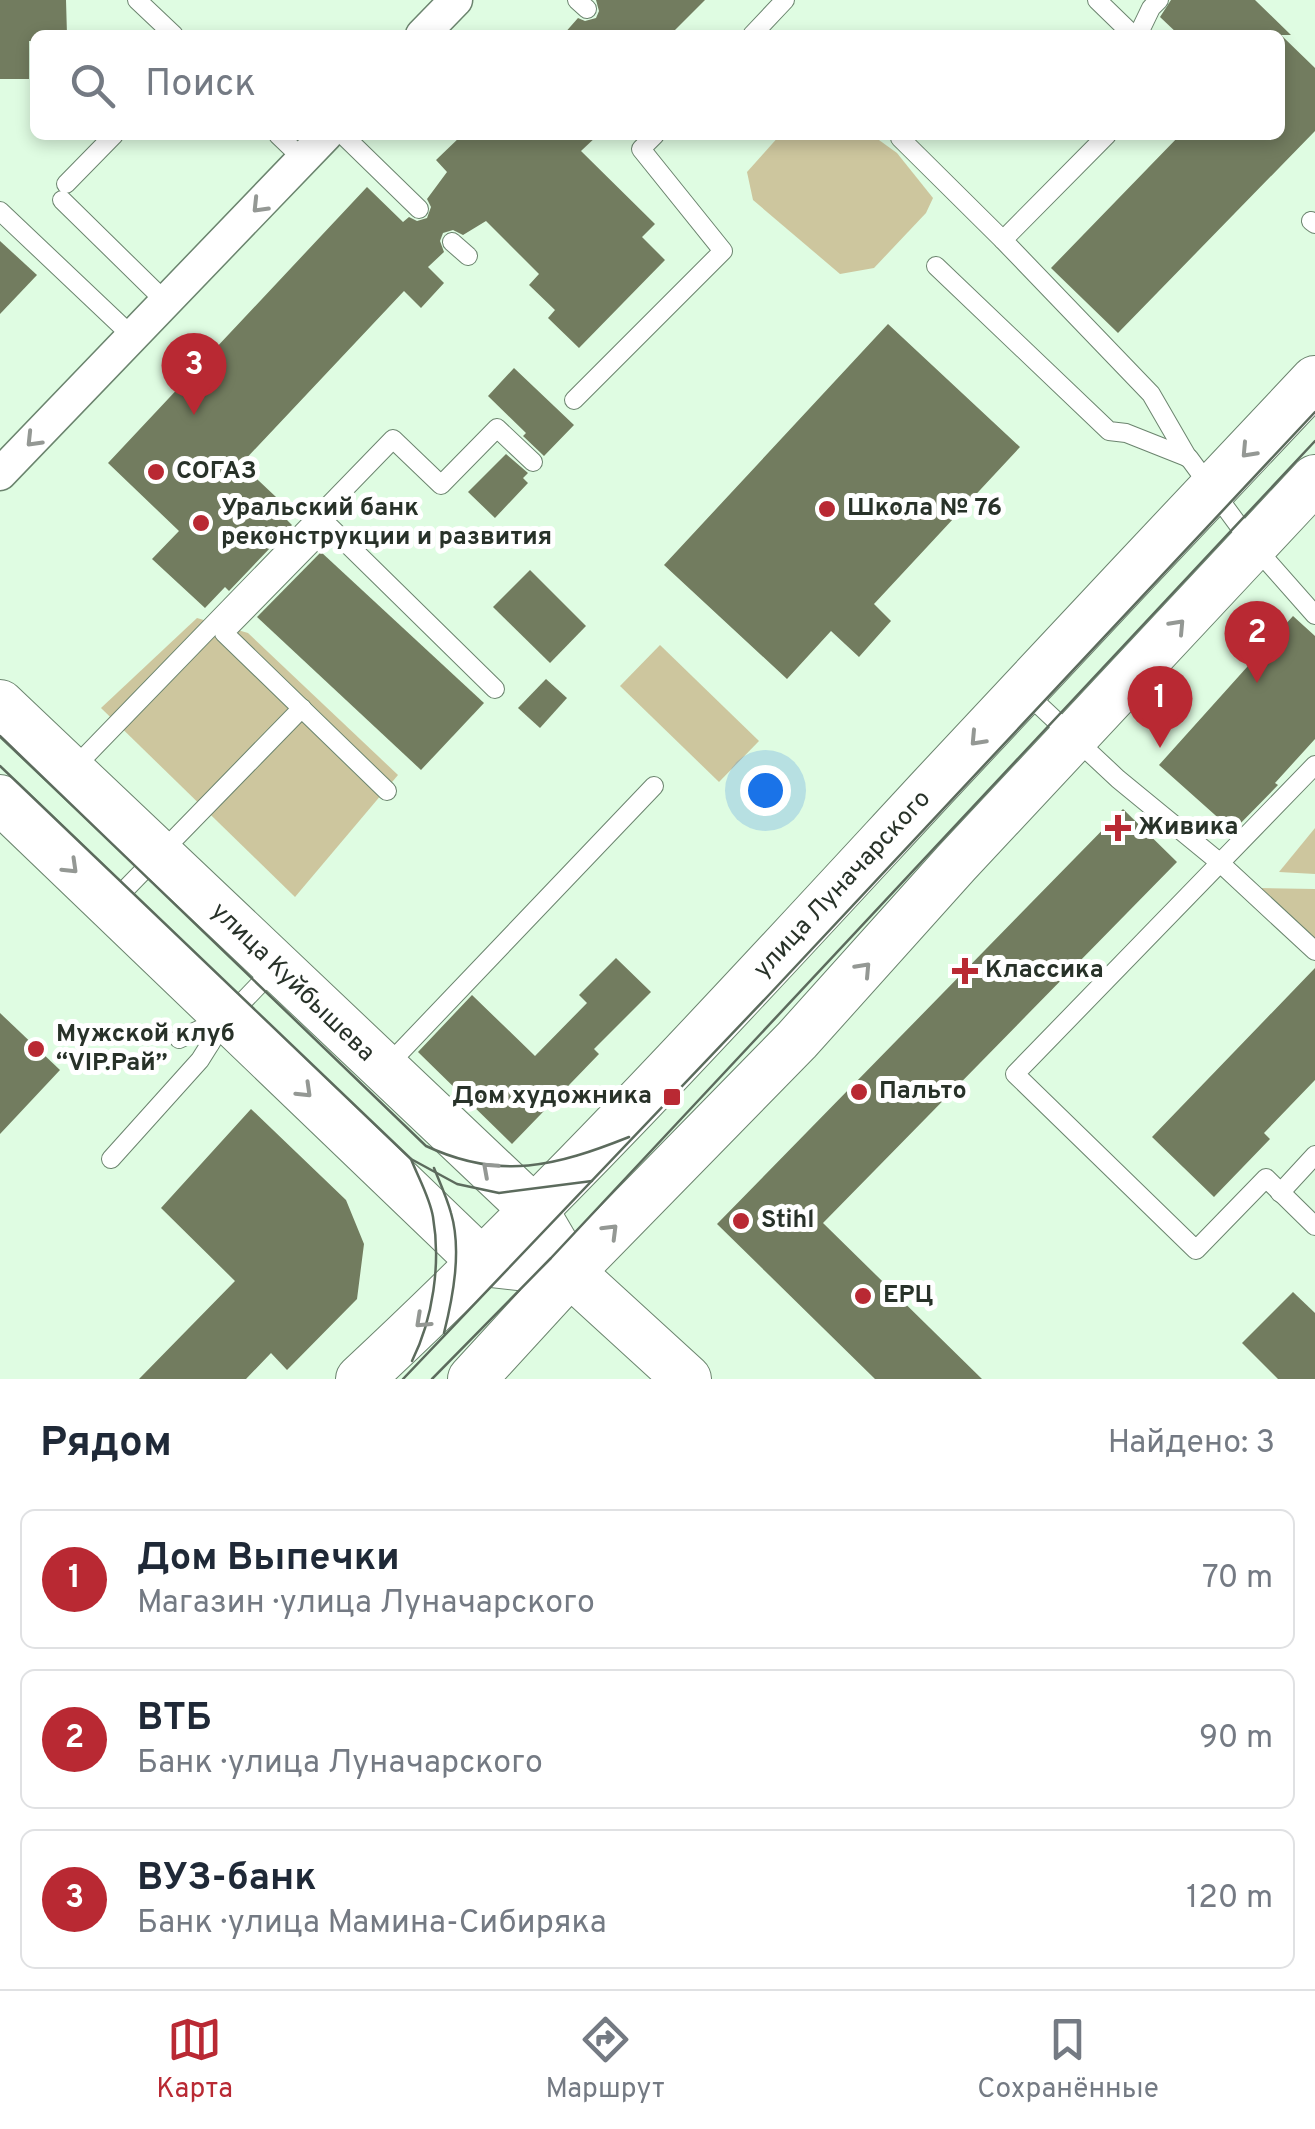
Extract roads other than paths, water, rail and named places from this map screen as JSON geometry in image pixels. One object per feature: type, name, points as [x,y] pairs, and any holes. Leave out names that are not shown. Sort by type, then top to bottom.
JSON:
[{"type":"main road","name":"улица Луначарского","points":[[360,1379],[482,1262],[738,998],[1022,690],[1200,474],[1315,380]]},
{"type":"main road","points":[[472,1379],[570,1272],[810,1026],[1315,479]]},
{"type":"main road","name":"улица Куйбышева","points":[[0,704],[533,1210],[570,1272],[687,1379]]},
{"type":"main road","points":[[0,800],[482,1262],[570,1272]]},
{"type":"street","points":[[427,30],[456,0]]},
{"type":"street","points":[[0,474],[315,147]]},
{"type":"lane","points":[[137,0],[169,30]]},
{"type":"lane","points":[[757,30],[785,0]]},
{"type":"lane","points":[[1098,0],[1131,30]]},
{"type":"lane","points":[[1139,30],[1159,0]]},
{"type":"lane","points":[[110,140],[64,192],[166,302]]},
{"type":"lane","points":[[348,140],[419,209]]},
{"type":"lane","points":[[574,400],[722,251],[641,149],[650,140]]},
{"type":"lane","points":[[902,140],[1151,394],[1200,474],[1253,546],[1315,615]]},
{"type":"lane","points":[[1003,240],[1102,140]]},
{"type":"lane","points":[[0,211],[133,337]]},
{"type":"lane","points":[[452,242],[468,256]]},
{"type":"lane","points":[[936,266],[1109,430],[1126,433],[1200,474]]},
{"type":"lane","points":[[70,771],[394,439],[441,485],[497,428],[533,462]]},
{"type":"lane","points":[[387,791],[224,633],[329,526],[495,689]]},
{"type":"lane","points":[[1022,690],[1315,951]]},
{"type":"lane","points":[[110,905],[302,708]]},
{"type":"lane","points":[[1315,765],[1014,1074],[1196,1250],[1266,1178],[1315,1226]]},
{"type":"lane","points":[[383,1070],[654,786]]},
{"type":"lane","points":[[111,1159],[200,1060],[227,1017],[276,967]]},
{"type":"lane","points":[[179,1039],[227,1017]]},
{"type":"lane","points":[[1280,1193],[1315,1155]]},
{"type":"tram line","points":[[403,1379],[1315,412]]},
{"type":"tram line","points":[[432,1379],[551,1258],[1315,441]]},
{"type":"tram line","points":[[0,736],[426,1146],[479,1163],[528,1166],[577,1156],[629,1137]]},
{"type":"tram line","points":[[0,766],[411,1159],[457,1184],[499,1193],[592,1181]]},
{"type":"tram line","points":[[411,1159],[431,1210],[436,1253],[430,1309],[412,1361]]},
{"type":"tram line","points":[[434,1168],[449,1207],[456,1242],[453,1289],[444,1333]]},
{"type":"place","name":"ВУЗ-банк","points":[[194,415]]},
{"type":"place","name":"СОГАЗ","points":[[156,472]]},
{"type":"place","name":"Школа № 76","points":[[827,509]]},
{"type":"place","name":"Уральский банк реконструкции и развития","points":[[201,523]]},
{"type":"place","name":"ВТБ","points":[[1257,683]]},
{"type":"place","name":"Дом Выпечки","points":[[1160,748]]},
{"type":"place","name":"Живика","points":[[1118,828]]},
{"type":"place","name":"Классика","points":[[965,971]]},
{"type":"place","name":"Мужской клуб “VIP.Рай”","points":[[36,1049]]},
{"type":"place","name":"Пальто","points":[[859,1092]]},
{"type":"place","name":"Дом художника","points":[[672,1097]]},
{"type":"place","name":"Stihl","points":[[741,1221]]},
{"type":"place","name":"ЕРЦ","points":[[863,1296]]}]
